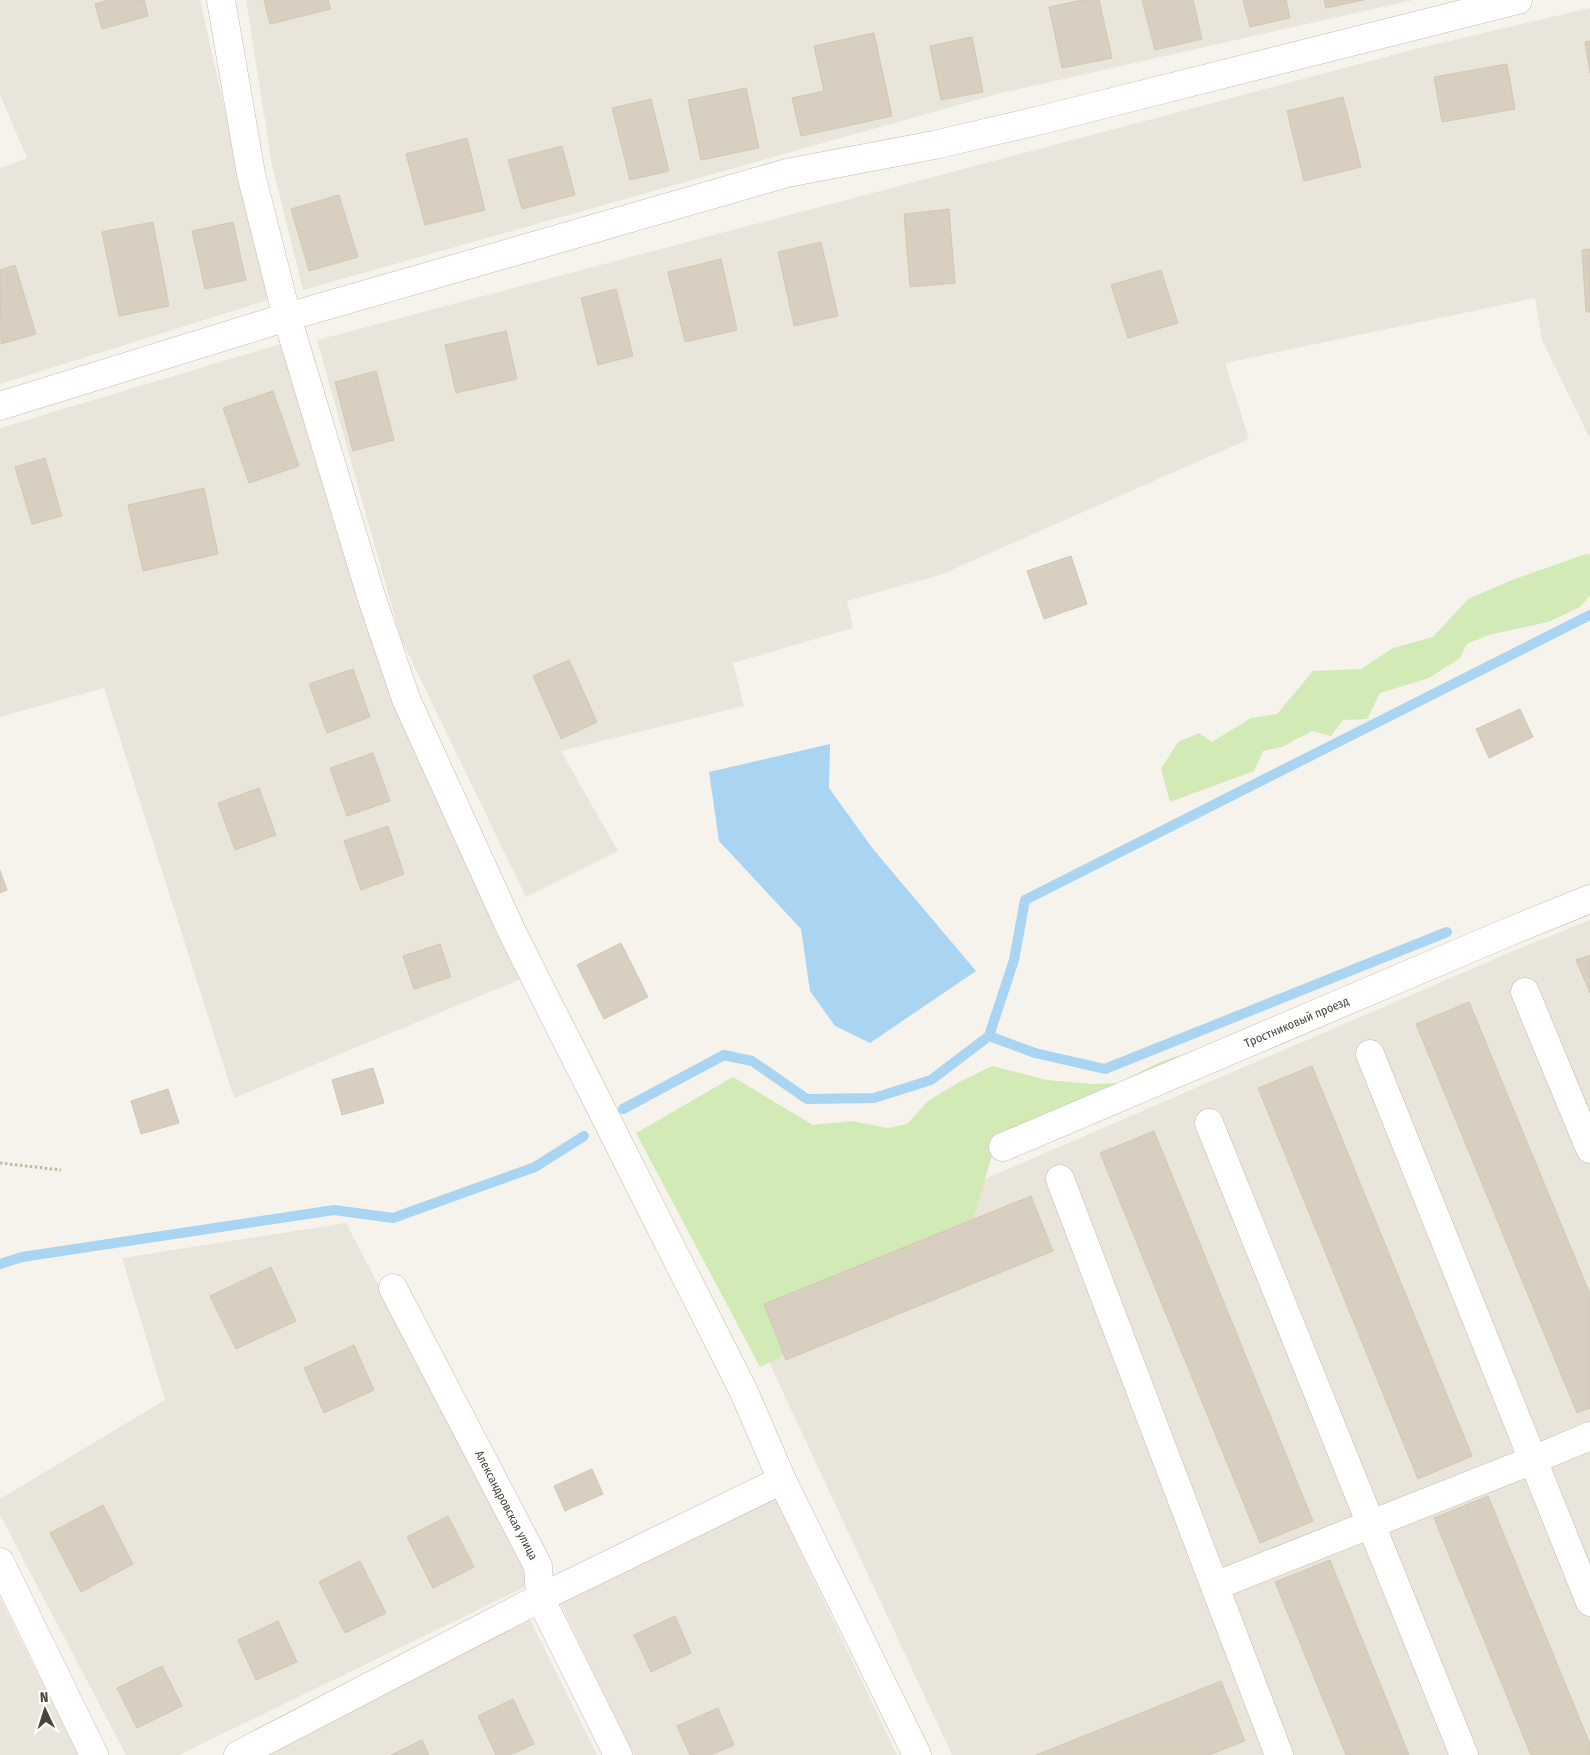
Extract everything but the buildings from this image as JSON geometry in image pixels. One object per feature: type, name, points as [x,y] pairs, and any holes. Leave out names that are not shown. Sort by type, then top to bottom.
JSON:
[{"type":"street","points":[[221,0],[251,174],[287,317],[372,596],[406,699],[512,932],[739,1384],[782,1480],[916,1755]]},
{"type":"street","points":[[0,406],[287,317],[787,173],[934,145],[1027,124],[1518,0]]},
{"type":"street","name":"Тростниковый проезд","points":[[1003,1147],[1498,936],[1590,899]]},
{"type":"street","points":[[1525,992],[1590,1149]]},
{"type":"street","points":[[1370,1054],[1590,1602]]},
{"type":"street","points":[[1209,1123],[1464,1755]]},
{"type":"street","points":[[1060,1178],[1279,1755]]},
{"type":"street","name":"Александровская улица","points":[[393,1288],[538,1566],[540,1598],[618,1755]]},
{"type":"street","points":[[1215,1586],[1590,1436]]},
{"type":"street","points":[[238,1755],[540,1598],[782,1480]]},
{"type":"street","points":[[0,1562],[94,1755]]},
{"type":"path","points":[[0,1163],[61,1170]]},
{"type":"shaded area","points":[[0,0],[200,0],[268,300],[0,384],[0,168],[27,158],[0,95]]},
{"type":"shaded area","points":[[246,0],[1413,0],[997,94],[303,290],[272,165]]},
{"type":"shaded area","points":[[1590,8],[1590,439],[1542,340],[1535,298],[1225,363],[1249,439],[940,575],[847,601],[853,628],[733,663],[744,706],[561,751],[618,851],[526,897],[401,639],[317,340],[1416,49]]},
{"type":"shaded area","points":[[280,344],[381,658],[521,979],[234,1098],[104,688],[0,717],[0,428]]},
{"type":"shaded area","points":[[1590,920],[1590,1755],[952,1755],[734,1287],[1511,952]]},
{"type":"shaded area","points":[[346,1223],[526,1566],[527,1586],[179,1755],[126,1755],[0,1515],[0,1499],[165,1400],[122,1258]]},
{"type":"shaded area","points":[[774,1496],[897,1755],[634,1755],[560,1603]]},
{"type":"shaded area","points":[[0,1598],[78,1755],[0,1755]]},
{"type":"shaded area","points":[[530,1619],[597,1755],[266,1755]]},
{"type":"green space","points":[[1590,554],[1590,595],[1580,607],[1548,622],[1489,635],[1467,644],[1460,658],[1429,678],[1380,693],[1367,719],[1343,720],[1331,736],[1312,731],[1282,747],[1263,751],[1254,771],[1170,802],[1161,769],[1178,742],[1199,733],[1212,742],[1251,718],[1277,714],[1313,671],[1361,669],[1393,648],[1433,637],[1468,599],[1512,580]]},
{"type":"green space","points":[[1214,1044],[996,1141],[958,1272],[760,1367],[636,1133],[733,1077],[813,1125],[851,1121],[888,1128],[907,1124],[928,1101],[961,1081],[992,1066],[1047,1080],[1093,1084],[1118,1083],[1160,1062]]},
{"type":"water","points":[[830,744],[829,788],[873,849],[976,971],[870,1043],[835,1026],[810,991],[801,929],[719,841],[709,772]]},
{"type":"waterway","points":[[623,1109],[724,1055],[752,1061],[807,1099],[874,1098],[931,1080],[989,1036],[1014,960],[1025,900],[1590,615]]},
{"type":"waterway","points":[[989,1036],[1035,1053],[1105,1069],[1447,932]]},
{"type":"waterway","points":[[0,1264],[22,1257],[334,1210],[393,1218],[535,1167],[584,1136]]}]
